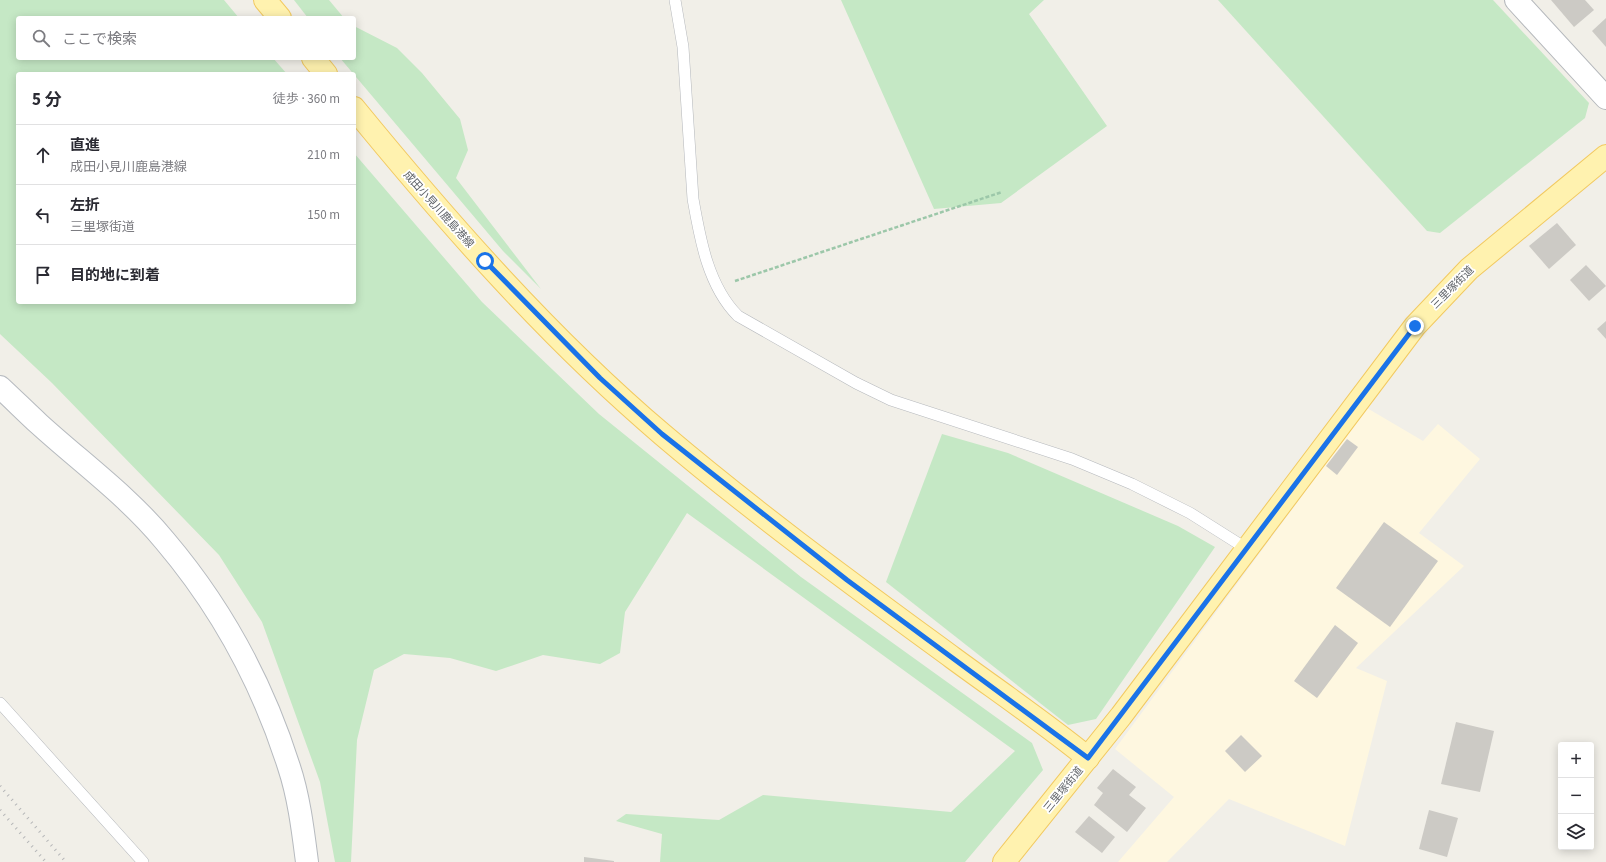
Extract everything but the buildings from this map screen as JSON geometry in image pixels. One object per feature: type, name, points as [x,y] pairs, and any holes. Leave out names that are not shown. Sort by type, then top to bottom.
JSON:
[{"type":"main road","points":[[265,0],[278,16]]},
{"type":"main road","points":[[315,60],[324,72]]},
{"type":"main road","name":"成田小見川鹿島港線","points":[[356,110],[415,183],[485,261],[600,378],[662,434],[847,580],[1088,758]]},
{"type":"main road","name":"三里塚街道","points":[[1004,862],[1088,758],[1415,326],[1469,269],[1606,156]]},
{"type":"street","points":[[1516,0],[1606,98]]},
{"type":"street","points":[[0,387],[39,424],[117,492],[165,540],[201,588],[230,631],[261,691],[290,768],[304,834],[307,862]]},
{"type":"lane","points":[[675,0],[683,47],[693,200],[712,275],[721,295],[728,306],[738,316],[891,400],[1072,459],[1106,473],[1190,513],[1247,549]]},
{"type":"lane","points":[[0,703],[143,862]]},
{"type":"path","points":[[721,295],[730,283],[1002,192]]},
{"type":"shaded area","points":[[1367,408],[1423,441],[1438,424],[1480,459],[1419,533],[1464,566],[1356,668],[1387,681],[1345,846],[1229,799],[1167,862],[1118,862],[1174,797],[1115,749]]},
{"type":"green space","points":[[0,0],[224,0],[237,16],[16,16],[16,60],[275,60],[285,72],[16,72],[16,304],[356,304],[356,155],[482,302],[599,414],[801,577],[1032,743],[1043,770],[965,862],[660,862],[662,834],[616,821],[626,814],[719,820],[763,795],[951,812],[1015,751],[687,513],[625,612],[620,653],[600,664],[543,655],[496,671],[450,658],[404,654],[374,670],[357,740],[351,862],[335,862],[320,782],[262,622],[219,555],[52,383],[0,334]]},
{"type":"green space","points":[[294,0],[329,0],[342,16],[306,16]]},
{"type":"green space","points":[[841,0],[1044,0],[1029,14],[1107,126],[1001,203],[934,209]]},
{"type":"green space","points":[[1218,0],[1493,0],[1589,103],[1585,118],[1440,233],[1427,231]]},
{"type":"green space","points":[[356,27],[397,48],[422,73],[460,119],[468,150],[456,178],[541,289],[503,251],[356,77],[356,72],[352,72],[342,60],[356,60]]},
{"type":"green space","points":[[942,434],[1008,453],[1178,526],[1215,547],[1096,719],[1068,725],[886,582]]},
{"type":"railway","points":[[0,786],[66,862]]},
{"type":"railway","points":[[0,810],[46,862]]},
{"type":"route","points":[[485,261],[600,378],[662,434],[718,480],[847,580],[1069,742],[1088,758],[1415,326]]}]
